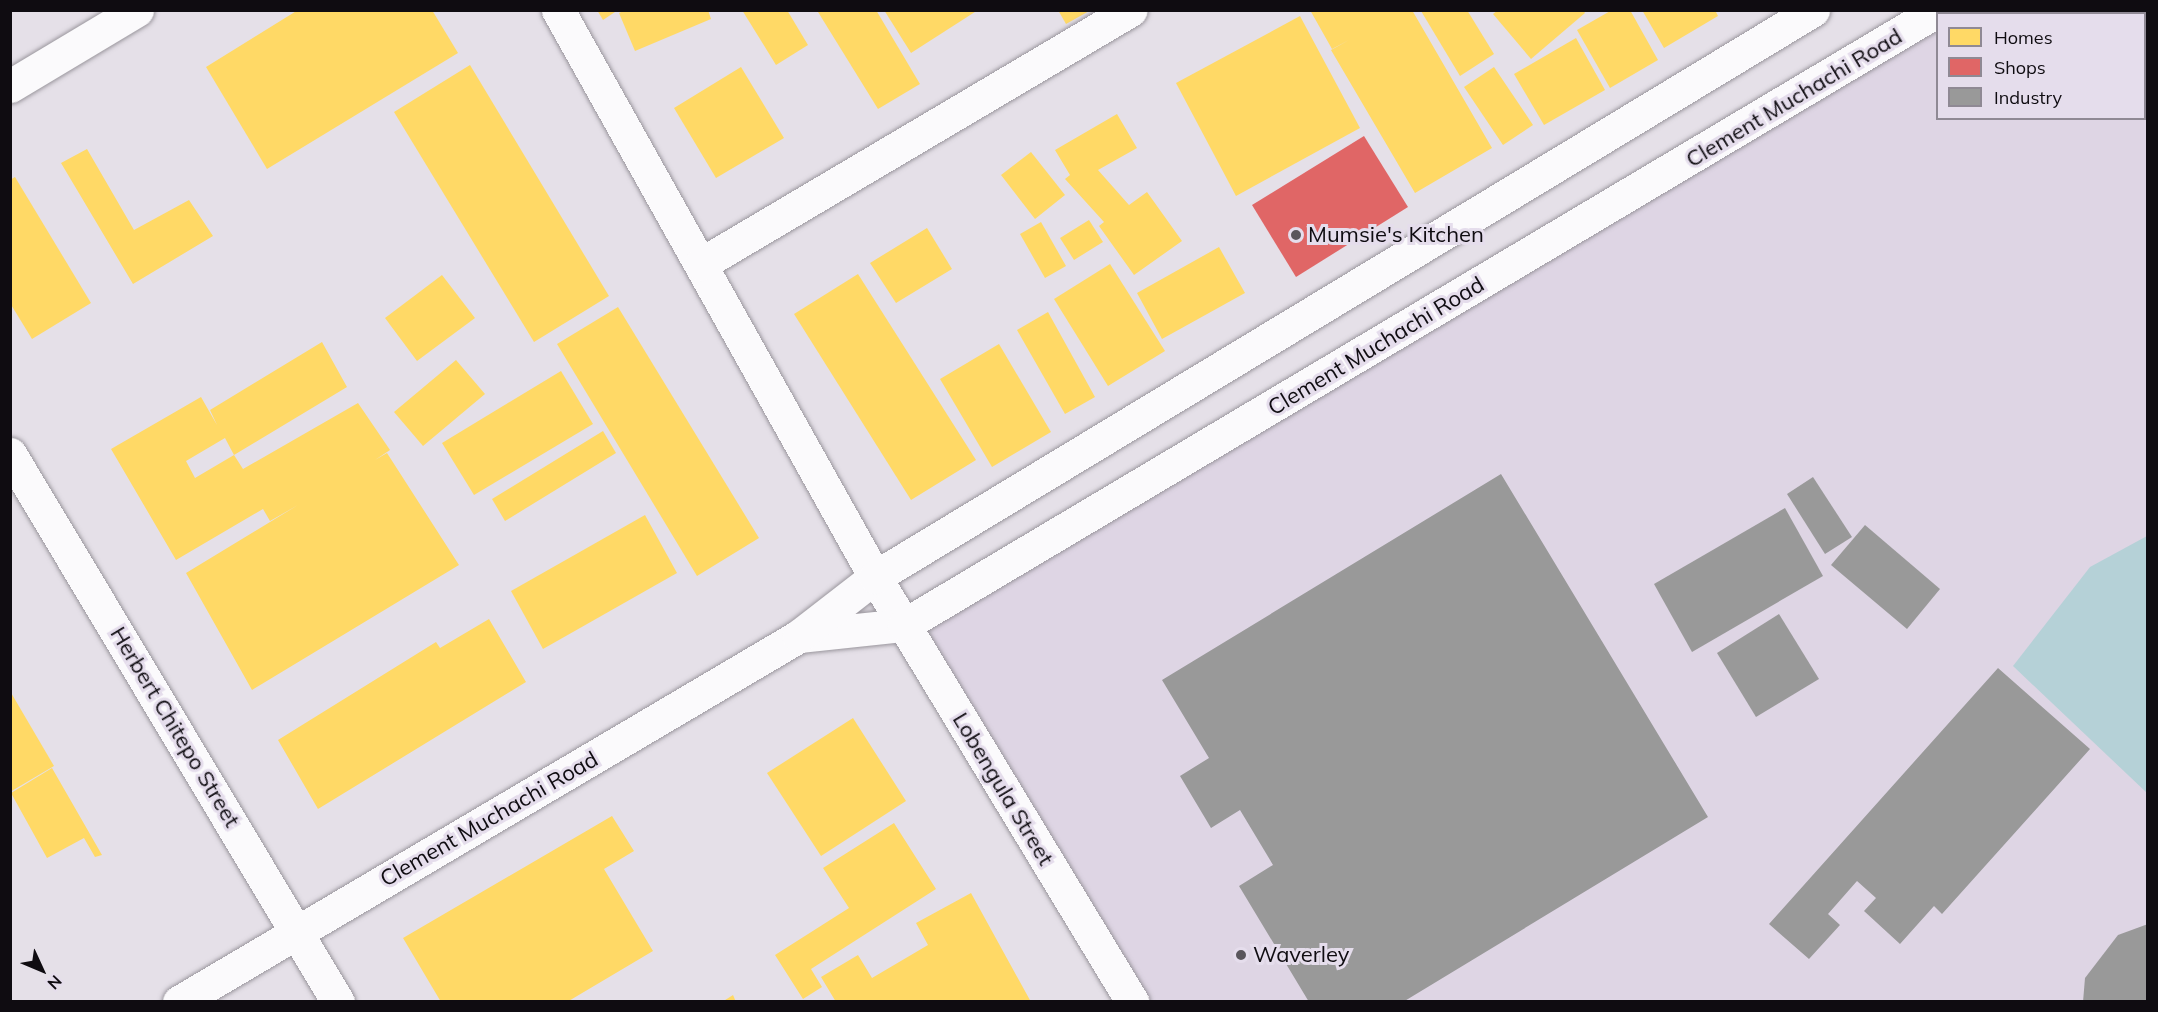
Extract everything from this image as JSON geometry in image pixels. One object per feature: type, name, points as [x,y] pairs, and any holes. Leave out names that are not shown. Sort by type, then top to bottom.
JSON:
[{"type":"main road","points":[[10,86],[137,10]]},
{"type":"main road","name":"Lobengula Street","points":[[558,10],[875,577],[1132,1002]]},
{"type":"main road","points":[[701,264],[1131,10]]},
{"type":"main road","name":"Clement Muchachi Road","points":[[179,1002],[799,636],[875,577],[1813,10]]},
{"type":"main road","name":"Clement Muchachi Road","points":[[799,636],[904,625],[1938,10]]},
{"type":"main road","name":"Herbert Chitepo Street","points":[[10,454],[338,1002]]},
{"type":"shaded area","points":[[1948,10],[2147,11],[2147,1001],[1141,1001],[918,630],[1936,18],[1936,120],[2146,120],[2146,12],[1945,12]]},
{"type":"water","points":[[2147,536],[2147,793],[2013,666],[2090,567]]},
{"type":"building: Homes","points":[[298,10],[432,10],[458,53],[267,169],[206,67]]},
{"type":"building: Homes","points":[[597,10],[618,10],[603,20]]},
{"type":"building: Homes","points":[[625,10],[708,10],[711,19],[635,51],[619,13]]},
{"type":"building: Homes","points":[[742,10],[787,10],[808,45],[776,65]]},
{"type":"building: Homes","points":[[876,10],[920,84],[878,109],[818,12]]},
{"type":"building: Homes","points":[[884,10],[978,10],[911,53]]},
{"type":"building: Homes","points":[[1058,10],[1091,10],[1066,24]]},
{"type":"building: Homes","points":[[1310,10],[1412,10],[1492,148],[1415,193],[1331,50],[1349,40],[1332,49]]},
{"type":"building: Homes","points":[[1467,10],[1494,54],[1460,76],[1421,11]]},
{"type":"building: Homes","points":[[1498,10],[1583,10],[1585,13],[1531,59],[1493,14]]},
{"type":"building: Homes","points":[[1612,10],[1630,10],[1658,60],[1610,88],[1577,30]]},
{"type":"building: Homes","points":[[1642,10],[1715,10],[1718,16],[1664,48]]},
{"type":"building: Homes","points":[[1300,16],[1360,128],[1236,196],[1176,83]]},
{"type":"building: Homes","points":[[1576,38],[1605,90],[1544,125],[1514,74]]},
{"type":"building: Homes","points":[[470,65],[609,296],[534,342],[394,112]]},
{"type":"building: Homes","points":[[741,67],[784,138],[716,178],[674,108]]},
{"type":"building: Homes","points":[[1494,67],[1533,125],[1503,145],[1464,87]]},
{"type":"building: Homes","points":[[1117,114],[1137,148],[1098,170],[1129,205],[1147,192],[1182,241],[1134,275],[1099,226],[1104,222],[1065,179],[1070,175],[1055,150]]},
{"type":"building: Homes","points":[[87,149],[134,230],[189,200],[213,236],[133,284],[61,163]]},
{"type":"building: Homes","points":[[1031,152],[1065,195],[1035,219],[1001,175]]},
{"type":"building: Homes","points":[[15,177],[91,303],[32,339],[10,303],[10,180]]},
{"type":"building: Homes","points":[[1089,220],[1103,242],[1074,260],[1060,238]]},
{"type":"building: Homes","points":[[1041,222],[1066,266],[1045,278],[1020,234]]},
{"type":"building: Homes","points":[[927,228],[952,269],[896,303],[870,263]]},
{"type":"building: Homes","points":[[1219,247],[1245,293],[1162,339],[1137,293]]},
{"type":"building: Homes","points":[[1110,264],[1165,351],[1108,386],[1054,299]]},
{"type":"building: Homes","points":[[858,274],[976,460],[911,500],[794,314]]},
{"type":"building: Homes","points":[[442,275],[475,318],[417,361],[385,318]]},
{"type":"building: Homes","points":[[618,307],[759,538],[697,576],[557,344]]},
{"type":"building: Homes","points":[[1048,312],[1095,397],[1065,414],[1017,330]]},
{"type":"building: Homes","points":[[322,342],[347,387],[234,455],[243,469],[358,403],[390,450],[375,460],[387,453],[459,565],[252,690],[186,573],[298,505],[270,521],[263,509],[176,560],[111,449],[201,397],[217,425],[210,410]],"holes":[[[225,438],[234,455],[195,478],[186,461]]]},
{"type":"building: Homes","points":[[999,344],[1051,432],[992,467],[940,379]]},
{"type":"building: Homes","points":[[456,360],[485,394],[423,446],[394,412]]},
{"type":"building: Homes","points":[[561,371],[593,424],[474,495],[442,443]]},
{"type":"building: Homes","points":[[603,431],[616,453],[505,521],[492,499]]},
{"type":"building: Homes","points":[[645,515],[677,573],[543,649],[511,591]]},
{"type":"building: Homes","points":[[489,619],[526,682],[318,809],[278,740],[436,642],[440,648]]},
{"type":"building: Homes","points":[[10,691],[54,766],[10,792]]},
{"type":"building: Homes","points":[[853,718],[906,801],[821,856],[767,773]]},
{"type":"building: Homes","points":[[52,768],[102,855],[95,857],[84,838],[47,858],[11,793]]},
{"type":"building: Homes","points":[[612,816],[634,851],[604,869],[653,951],[567,1002],[441,1002],[403,938]]},
{"type":"building: Homes","points":[[894,823],[936,889],[811,969],[822,987],[803,999],[775,955],[849,908],[823,868]]},
{"type":"building: Homes","points":[[971,893],[1031,1002],[836,1002],[821,977],[858,955],[872,978],[928,945],[916,923]]},
{"type":"building: Homes","points":[[733,995],[736,1002],[722,1002]]},
{"type":"building: Shops","points":[[1364,136],[1408,207],[1296,277],[1252,205]]},
{"type":"building: Industry","points":[[1501,474],[1708,817],[1403,1002],[1309,1002],[1239,886],[1273,865],[1240,810],[1211,828],[1180,776],[1209,758],[1162,680]]},
{"type":"building: Industry","points":[[1813,477],[1852,537],[1825,554],[1787,494]]},
{"type":"building: Industry","points":[[1785,508],[1823,576],[1692,652],[1654,584]]},
{"type":"building: Industry","points":[[1865,525],[1940,589],[1907,629],[1831,565]]},
{"type":"building: Industry","points":[[1779,614],[1819,679],[1756,717],[1717,653]]},
{"type":"building: Industry","points":[[1998,668],[2090,749],[1942,914],[1934,906],[1900,944],[1864,911],[1876,898],[1857,881],[1828,914],[1840,925],[1809,959],[1769,924]]},
{"type":"building: Industry","points":[[2148,924],[2148,1002],[2083,1002],[2085,978],[2118,935]]},
{"type":"place","name":"Mumsie's Kitchen","points":[[1296,235]]},
{"type":"place","name":"Waverley","points":[[1241,955]]}]
